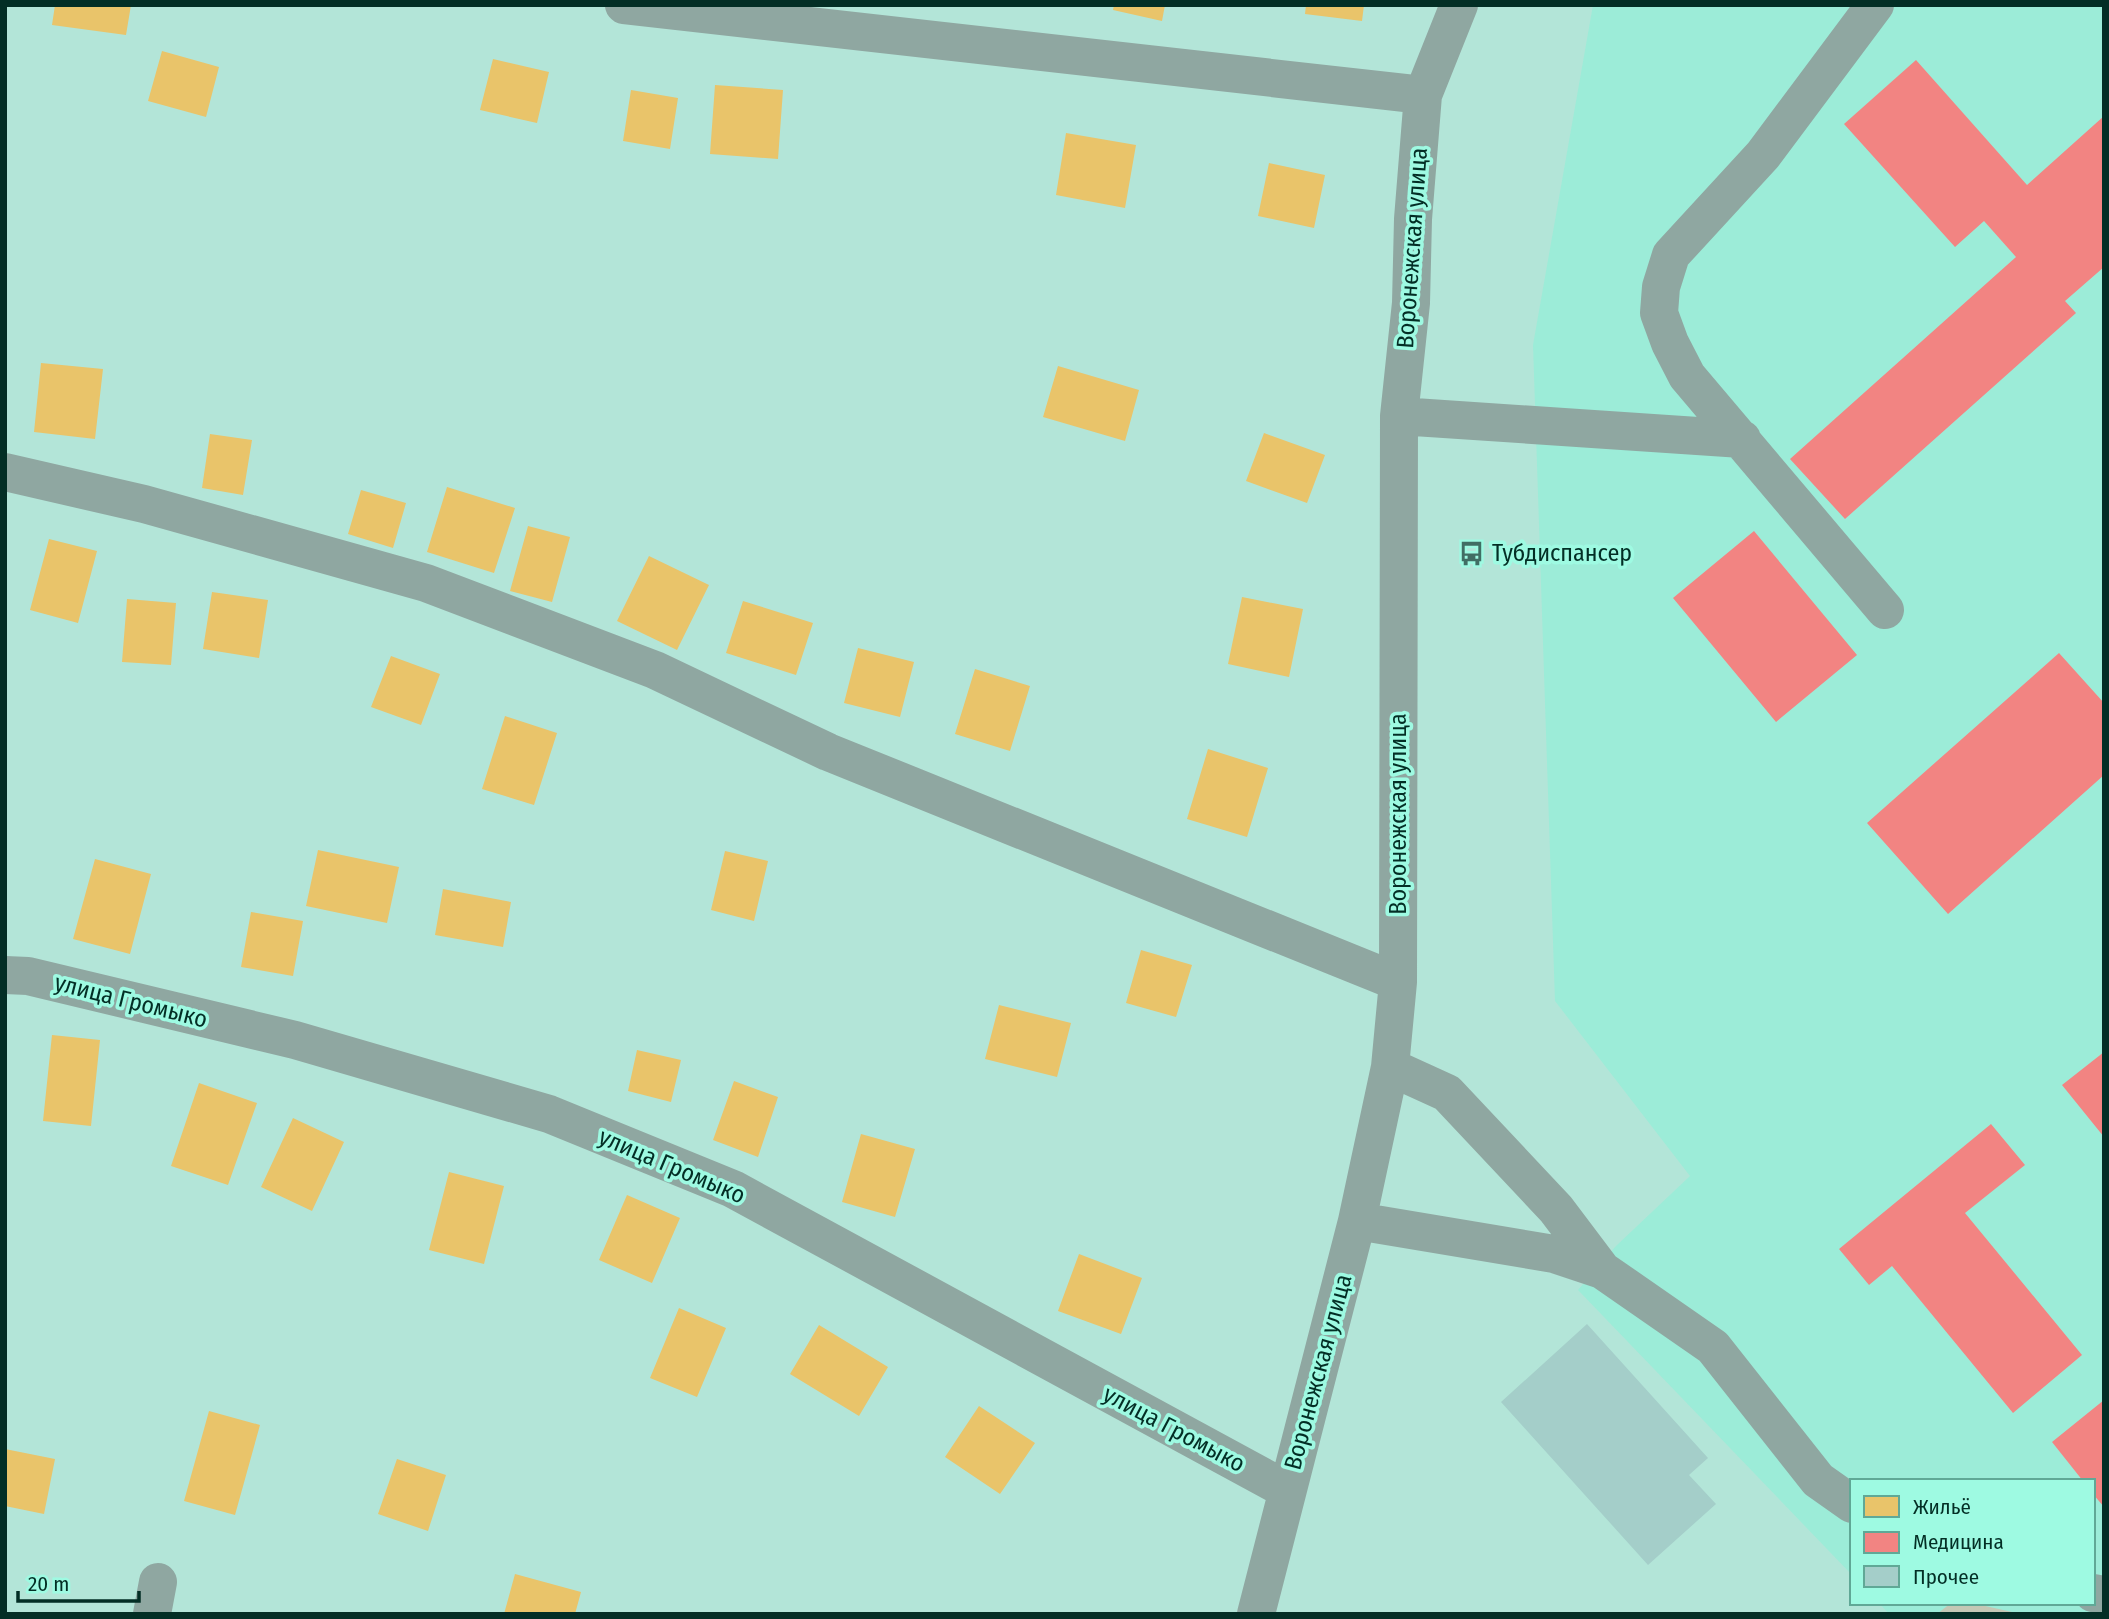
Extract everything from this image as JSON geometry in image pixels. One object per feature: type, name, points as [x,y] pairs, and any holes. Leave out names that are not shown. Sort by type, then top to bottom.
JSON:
[{"type":"street","points":[[624,5],[1423,95]]},
{"type":"street","name":"Воронежская улица","points":[[1256,1614],[1357,1221],[1390,1067],[1398,982],[1399,416],[1411,303],[1413,219],[1423,95],[1459,5]]},
{"type":"street","points":[[1875,5],[1763,155],[1671,255],[1661,287],[1659,313],[1670,343],[1687,376],[1885,610]]},
{"type":"street","points":[[1399,416],[1742,439]]},
{"type":"street","points":[[5,472],[144,504],[426,583],[655,670],[828,752],[1398,982]]},
{"type":"street","name":"улица Громыко","points":[[5,975],[27,976],[295,1041],[550,1114],[733,1189],[1287,1490]]},
{"type":"street","points":[[1390,1067],[1447,1093],[1556,1209],[1602,1270]]},
{"type":"street","points":[[1357,1221],[1554,1254],[1602,1270],[1713,1347],[1818,1480],[1850,1503]]},
{"type":"shaded area","points":[[1593,5],[2104,5],[2104,1614],[1889,1614],[1881,1605],[2095,1605],[2095,1479],[1850,1479],[1850,1573],[1578,1290],[1616,1246],[1690,1176],[1555,1001],[1533,345]]},
{"type":"shaded area","points":[[1948,1605],[1981,1605],[2021,1614],[1937,1614]]},
{"type":"building: Жильё","points":[[55,5],[131,5],[126,35],[52,25]]},
{"type":"building: Жильё","points":[[1114,5],[1165,5],[1162,21],[1113,10]]},
{"type":"building: Жильё","points":[[1306,5],[1364,5],[1362,21],[1305,14]]},
{"type":"building: Жильё","points":[[162,51],[219,67],[206,117],[148,101]]},
{"type":"building: Жильё","points":[[493,59],[549,72],[537,123],[480,110]]},
{"type":"building: Жильё","points":[[715,85],[783,90],[778,159],[710,154]]},
{"type":"building: Жильё","points":[[631,90],[678,98],[670,149],[623,141]]},
{"type":"building: Жильё","points":[[1066,133],[1136,145],[1125,208],[1056,195]]},
{"type":"building: Жильё","points":[[1269,163],[1325,175],[1314,228],[1258,216]]},
{"type":"building: Жильё","points":[[41,363],[103,369],[95,439],[34,432]]},
{"type":"building: Жильё","points":[[1058,366],[1139,390],[1125,441],[1043,417]]},
{"type":"building: Жильё","points":[[1264,433],[1325,455],[1307,503],[1246,481]]},
{"type":"building: Жильё","points":[[210,434],[252,440],[243,495],[202,488]]},
{"type":"building: Жильё","points":[[447,487],[515,508],[494,573],[427,552]]},
{"type":"building: Жильё","points":[[361,490],[406,503],[393,548],[348,534]]},
{"type":"building: Жильё","points":[[528,526],[570,537],[552,602],[510,591]]},
{"type":"building: Жильё","points":[[49,539],[97,551],[78,623],[30,610]]},
{"type":"building: Жильё","points":[[649,556],[709,585],[677,650],[617,621]]},
{"type":"building: Жильё","points":[[212,592],[268,600],[259,658],[203,649]]},
{"type":"building: Жильё","points":[[1242,597],[1303,609],[1289,677],[1228,664]]},
{"type":"building: Жильё","points":[[127,599],[176,603],[171,665],[122,662]]},
{"type":"building: Жильё","points":[[743,601],[813,623],[796,675],[726,653]]},
{"type":"building: Жильё","points":[[858,648],[914,662],[900,717],[844,703]]},
{"type":"building: Жильё","points":[[391,656],[440,674],[421,725],[371,707]]},
{"type":"building: Жильё","points":[[975,669],[1030,686],[1010,751],[955,734]]},
{"type":"building: Жильё","points":[[505,716],[557,733],[534,805],[482,789]]},
{"type":"building: Жильё","points":[[1208,749],[1268,768],[1247,837],[1187,819]]},
{"type":"building: Жильё","points":[[318,850],[399,867],[387,923],[306,906]]},
{"type":"building: Жильё","points":[[725,851],[768,861],[754,921],[711,910]]},
{"type":"building: Жильё","points":[[95,859],[151,874],[130,954],[73,939]]},
{"type":"building: Жильё","points":[[443,889],[511,902],[503,947],[435,935]]},
{"type":"building: Жильё","points":[[251,912],[303,921],[293,976],[241,967]]},
{"type":"building: Жильё","points":[[1141,950],[1192,965],[1176,1017],[1126,1003]]},
{"type":"building: Жильё","points":[[999,1005],[1071,1023],[1057,1077],[985,1059]]},
{"type":"building: Жильё","points":[[52,1035],[100,1040],[91,1126],[43,1121]]},
{"type":"building: Жильё","points":[[637,1050],[681,1060],[671,1102],[628,1091]]},
{"type":"building: Жильё","points":[[734,1081],[778,1097],[758,1157],[713,1140]]},
{"type":"building: Жильё","points":[[199,1083],[257,1103],[228,1185],[171,1166]]},
{"type":"building: Жильё","points":[[293,1118],[344,1142],[312,1211],[261,1187]]},
{"type":"building: Жильё","points":[[861,1134],[915,1149],[895,1217],[842,1202]]},
{"type":"building: Жильё","points":[[449,1172],[504,1186],[484,1264],[429,1250]]},
{"type":"building: Жильё","points":[[627,1195],[680,1218],[652,1283],[599,1260]]},
{"type":"building: Жильё","points":[[1079,1254],[1142,1278],[1121,1334],[1058,1311]]},
{"type":"building: Жильё","points":[[679,1308],[726,1328],[697,1397],[650,1378]]},
{"type":"building: Жильё","points":[[819,1325],[888,1367],[859,1416],[790,1374]]},
{"type":"building: Жильё","points":[[979,1406],[1035,1443],[1000,1494],[945,1457]]},
{"type":"building: Жильё","points":[[209,1411],[260,1425],[235,1515],[184,1501]]},
{"type":"building: Жильё","points":[[5,1449],[55,1459],[44,1514],[5,1506]]},
{"type":"building: Жильё","points":[[397,1459],[446,1475],[428,1531],[378,1514]]},
{"type":"building: Жильё","points":[[515,1574],[581,1592],[575,1614],[504,1614]]},
{"type":"building: Медицина","points":[[1916,60],[2027,185],[2104,116],[2104,267],[2065,301],[2076,313],[1845,519],[1790,459],[2016,257],[1984,221],[1955,247],[1844,124]]},
{"type":"building: Медицина","points":[[1754,531],[1857,655],[1776,722],[1673,598]]},
{"type":"building: Медицина","points":[[2059,653],[2104,703],[2104,775],[1948,914],[1867,823]]},
{"type":"building: Медицина","points":[[2104,1052],[2104,1137],[2062,1085]]},
{"type":"building: Медицина","points":[[1991,1124],[2025,1165],[1965,1213],[2082,1355],[2013,1413],[1892,1266],[1869,1285],[1839,1249]]},
{"type":"building: Медицина","points":[[2104,1400],[2104,1507],[2095,1496],[2095,1479],[2081,1479],[2052,1442]]},
{"type":"building: Прочее","points":[[1587,1324],[1708,1458],[1689,1475],[1716,1504],[1648,1565],[1501,1402]]},
{"type":"place","name":"Тубдиспансер","points":[[1472,553]]}]
